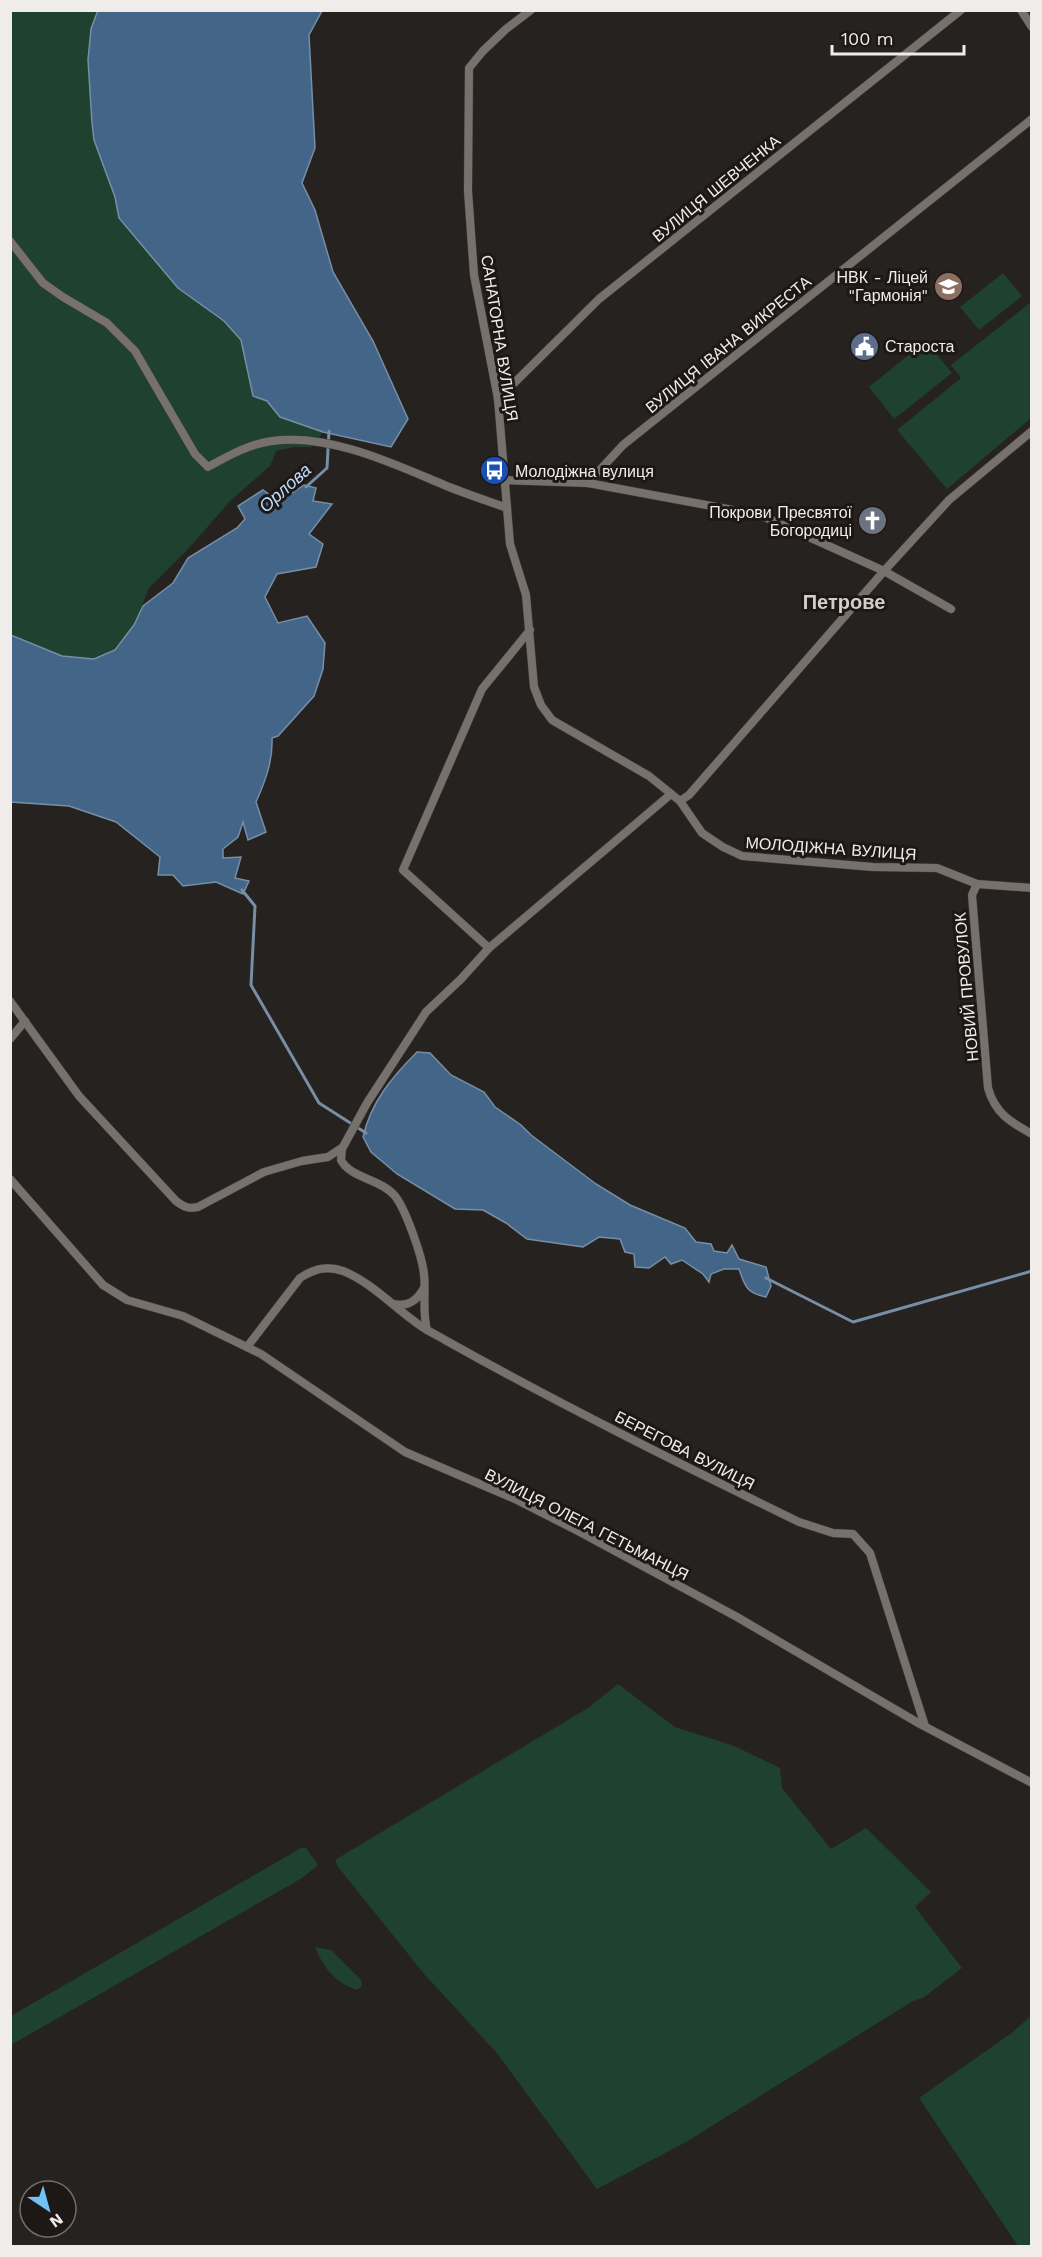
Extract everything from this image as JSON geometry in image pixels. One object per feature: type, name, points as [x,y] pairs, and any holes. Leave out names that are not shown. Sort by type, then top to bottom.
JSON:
[{"type":"street","name":"САНАТОРНА ВУЛИЦЯ","points":[[530,630],[526,595],[510,544],[498,399],[474,275],[468,191],[469,68],[491,44],[531,10]]},
{"type":"street","name":"ВУЛИЦЯ ШЕВЧЕНКА","points":[[498,399],[599,299],[961,10]]},
{"type":"street","points":[[1021,10],[1032,27]]},
{"type":"street","name":"ВУЛИЦЯ ІВАНА ВИКРЕСТА","points":[[588,483],[623,445],[1032,119]]},
{"type":"street","points":[[10,241],[44,283],[107,323],[135,351],[195,454],[208,467],[236,452],[273,441],[322,442],[399,464],[443,484],[507,508]]},
{"type":"street","points":[[680,801],[689,795],[884,571],[949,500],[1032,431]]},
{"type":"street","points":[[504,480],[588,483],[760,515],[884,571],[951,609]]},
{"type":"street","points":[[489,948],[403,870],[482,689],[530,630]]},
{"type":"street","name":"МОЛОДІЖНА ВУЛИЦЯ","points":[[530,630],[534,687],[546,713],[552,720],[649,777],[680,801],[702,833],[723,848],[742,856],[873,867],[937,868],[977,884],[1032,888]]},
{"type":"street","points":[[428,1330],[425,1314],[424,1272],[401,1205],[387,1188],[343,1164],[340,1156],[343,1147],[391,1064],[426,1012],[461,980],[489,948],[671,794]]},
{"type":"street","name":"НОВИЙ ПРОВУЛОК","points":[[977,884],[972,895],[988,1088],[995,1107],[1001,1114],[1008,1121],[1032,1134]]},
{"type":"street","points":[[10,1001],[79,1096],[149,1174],[180,1204],[191,1209],[264,1172],[302,1161],[328,1157],[343,1147]]},
{"type":"street","points":[[10,1039],[25,1021]]},
{"type":"street","name":"ВУЛИЦЯ ОЛЕГА ГЕТЬМАНЦЯ","points":[[10,1179],[103,1286],[127,1300],[183,1316],[261,1354],[405,1452],[515,1499],[588,1536],[737,1617],[925,1726],[1032,1782]]},
{"type":"street","name":"БЕРЕГОВА ВУЛИЦЯ","points":[[247,1347],[294,1283],[310,1271],[334,1268],[357,1278],[428,1330],[588,1416],[799,1522],[833,1533],[853,1534],[870,1553],[925,1726]]},
{"type":"street","points":[[392,1303],[403,1305],[414,1302],[425,1287]]},
{"type":"green space","points":[[10,11],[98,11],[91,29],[88,60],[92,123],[94,140],[115,197],[119,218],[178,288],[224,321],[241,340],[253,396],[267,401],[280,417],[323,432],[312,447],[294,447],[276,451],[270,466],[230,501],[190,547],[149,588],[134,625],[115,650],[94,659],[62,656],[11,635]]},
{"type":"green space","points":[[1003,273],[1022,296],[979,330],[960,307]]},
{"type":"green space","points":[[1031,302],[1031,418],[947,489],[897,430],[961,378],[951,365]]},
{"type":"green space","points":[[926,341],[952,373],[894,419],[869,387]]},
{"type":"green space","points":[[618,1684],[675,1727],[734,1746],[780,1768],[782,1788],[831,1849],[866,1828],[931,1892],[915,1907],[962,1968],[923,1998],[913,2001],[686,2142],[597,2189],[496,2052],[425,1975],[338,1867],[335,1860],[588,1708]]},
{"type":"green space","points":[[301,1848],[306,1848],[318,1865],[302,1878],[11,2045],[11,2016]]},
{"type":"green space","points":[[315,1947],[331,1950],[361,1980],[362,1986],[357,1990],[337,1979],[326,1968]]},
{"type":"green space","points":[[1031,2016],[1031,2246],[1018,2246],[919,2098],[1013,2032]]},
{"type":"water","points":[[98,10],[322,11],[309,35],[315,148],[302,183],[315,210],[333,272],[373,341],[408,419],[391,447],[323,432],[280,417],[267,401],[253,396],[241,340],[224,321],[178,288],[119,218],[115,197],[94,140],[92,123],[88,60],[91,29]]},
{"type":"water","points":[[304,485],[316,488],[313,501],[332,504],[309,534],[323,544],[316,567],[277,574],[265,597],[278,623],[307,616],[325,643],[323,669],[314,696],[278,736],[272,738],[268,771],[256,802],[266,832],[248,840],[243,822],[238,837],[223,849],[223,858],[241,857],[235,878],[249,881],[243,894],[216,882],[183,886],[173,875],[158,875],[160,857],[116,822],[69,806],[11,802],[11,635],[62,656],[94,659],[115,650],[134,625],[143,606],[173,583],[188,558],[237,528],[245,519],[238,506],[263,490],[274,498],[292,493]]},
{"type":"water","points":[[417,1052],[430,1053],[451,1075],[484,1092],[495,1107],[531,1135],[596,1184],[630,1205],[685,1228],[696,1242],[711,1244],[714,1251],[727,1253],[732,1245],[739,1259],[766,1267],[771,1286],[766,1297],[747,1288],[739,1269],[724,1269],[711,1274],[709,1282],[703,1274],[682,1260],[671,1264],[665,1257],[649,1268],[635,1267],[634,1254],[625,1252],[620,1239],[599,1237],[583,1247],[527,1239],[506,1223],[483,1210],[455,1209],[397,1174],[371,1152],[363,1137],[377,1101],[399,1071]]},
{"type":"waterway","name":"Орлова","points":[[306,487],[327,468],[329,431]]},
{"type":"waterway","points":[[242,890],[255,906],[251,985],[319,1103],[366,1133]]},
{"type":"waterway","points":[[766,1278],[853,1322],[1032,1271]]},
{"type":"place","name":"НВК - Ліцей \"Гармонія\"","points":[[949,286]]},
{"type":"place","name":"Староста","points":[[864,346]]},
{"type":"place","name":"Молодіжна вулиця","points":[[494,471]]},
{"type":"place","name":"Покрови Пресвятої Богородиці","points":[[873,521]]},
{"type":"district","name":"Петрове","points":[[844,602]]}]
